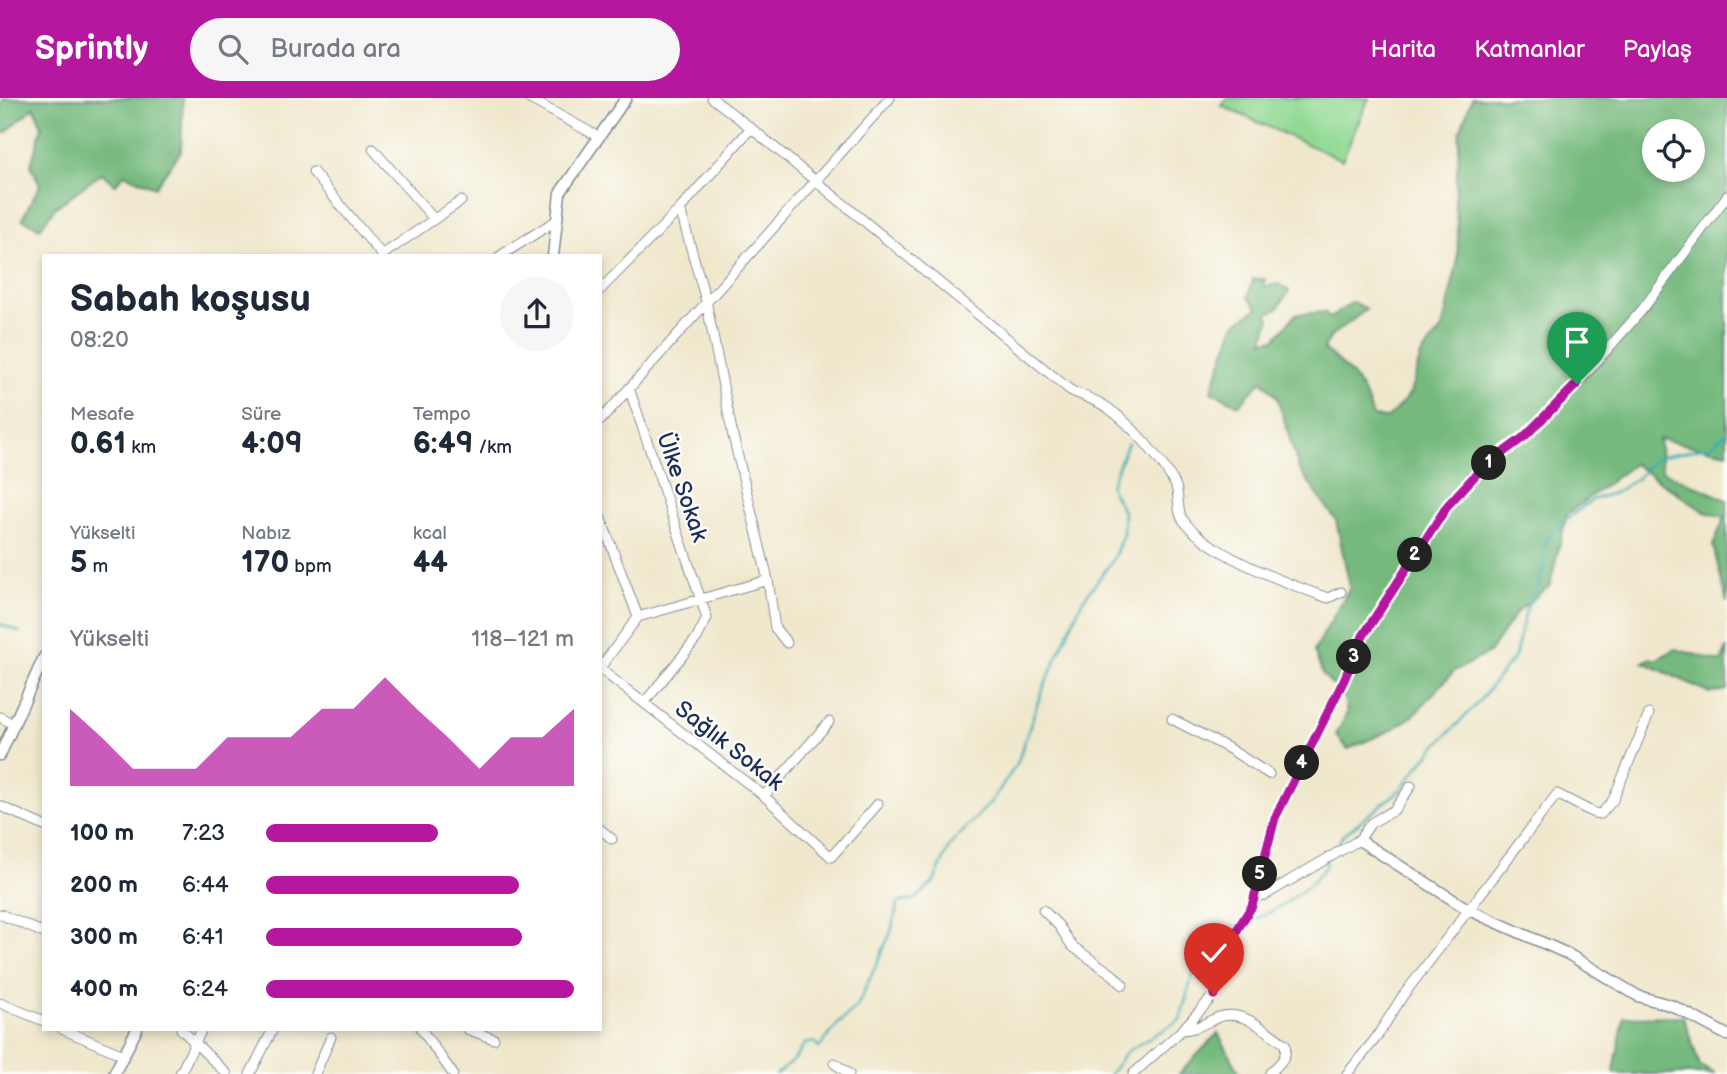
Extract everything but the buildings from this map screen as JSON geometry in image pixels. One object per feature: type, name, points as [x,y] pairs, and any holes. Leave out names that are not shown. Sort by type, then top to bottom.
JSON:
[{"type":"street","points":[[528,98],[599,137]]},
{"type":"street","points":[[553,254],[560,193],[626,98]]},
{"type":"street","points":[[712,98],[1070,390],[1108,408],[1143,441],[1168,474],[1176,486],[1182,518],[1198,533],[1226,554],[1304,589],[1328,598],[1341,592]]},
{"type":"street","points":[[602,419],[890,98]]},
{"type":"street","points":[[602,288],[680,209],[751,128]]},
{"type":"street","points":[[373,149],[434,219]]},
{"type":"street","points":[[313,172],[380,254]]},
{"type":"street","points":[[1133,1074],[1182,1030],[1214,995],[1228,967],[1237,930],[1252,906],[1275,818],[1363,636],[1448,505],[1482,468],[1524,437],[1569,393],[1642,310],[1727,196]]},
{"type":"street","points":[[385,254],[461,201]]},
{"type":"street","points":[[680,209],[706,301],[733,436],[768,580],[775,628],[787,643]]},
{"type":"street","points":[[502,254],[557,220]]},
{"type":"street","name":"Ülke Sokak","points":[[629,388],[707,618],[696,638],[643,703]]},
{"type":"street","points":[[602,521],[638,617]]},
{"type":"street","points":[[602,666],[638,617],[768,580]]},
{"type":"street","points":[[0,755],[42,661]]},
{"type":"street","name":"Sağlık Sokak","points":[[602,671],[764,796],[831,857],[878,804]]},
{"type":"street","points":[[1347,1074],[1376,1038],[1402,997],[1557,794],[1601,814],[1613,800],[1649,714]]},
{"type":"street","points":[[0,717],[13,724]]},
{"type":"street","points":[[1172,719],[1228,748],[1269,774]]},
{"type":"street","points":[[764,796],[829,722]]},
{"type":"street","points":[[1254,897],[1265,895],[1359,840],[1371,823],[1394,810],[1411,786]]},
{"type":"street","points":[[0,806],[42,825]]},
{"type":"street","points":[[602,831],[612,839]]},
{"type":"street","points":[[1359,840],[1468,910],[1568,954],[1638,996],[1673,1006],[1727,1035]]},
{"type":"street","points":[[1043,910],[1059,926],[1072,946],[1123,985]]},
{"type":"street","points":[[0,914],[42,932]]},
{"type":"street","points":[[0,1003],[42,1020]]},
{"type":"street","points":[[1182,1030],[1192,1030],[1221,1016],[1237,1015],[1252,1022],[1285,1044],[1287,1052],[1270,1073]]},
{"type":"street","points":[[67,1031],[124,1055]]},
{"type":"street","points":[[114,1074],[136,1031]]},
{"type":"street","points":[[183,1031],[227,1074]]},
{"type":"street","points":[[180,1074],[201,1031]]},
{"type":"street","points":[[250,1074],[273,1031]]},
{"type":"street","points":[[422,1031],[453,1074]]},
{"type":"street","points":[[472,1031],[494,1039]]},
{"type":"street","points":[[315,1074],[331,1037]]},
{"type":"street","points":[[834,1063],[849,1074]]},
{"type":"green space","points":[[4,98],[183,98],[181,151],[155,187],[124,174],[115,185],[102,173],[56,207],[40,228],[22,219],[40,185],[31,165],[42,126],[34,107],[5,133],[0,132],[0,108]]},
{"type":"green space","points":[[1227,98],[1369,98],[1342,160],[1222,106]]},
{"type":"green space","points":[[1472,98],[1727,98],[1727,453],[1659,439],[1662,471],[1727,500],[1727,603],[1713,545],[1725,517],[1705,512],[1634,464],[1567,514],[1550,585],[1516,613],[1489,653],[1454,671],[1413,716],[1389,731],[1348,749],[1336,735],[1347,713],[1344,696],[1323,675],[1314,651],[1350,587],[1336,520],[1299,469],[1277,397],[1262,380],[1239,405],[1211,391],[1235,324],[1258,308],[1248,297],[1253,279],[1265,279],[1264,287],[1279,284],[1289,291],[1278,308],[1267,314],[1270,318],[1263,341],[1275,339],[1296,314],[1325,312],[1330,318],[1353,302],[1367,309],[1331,336],[1324,349],[1354,378],[1365,395],[1373,417],[1388,418],[1410,394],[1421,355],[1442,329],[1457,264],[1455,202],[1460,132]]},
{"type":"green space","points":[[1727,648],[1727,690],[1710,693],[1643,662],[1651,658],[1655,660],[1676,649],[1721,662]]},
{"type":"green space","points":[[1683,1016],[1700,1066],[1715,1074],[1616,1074],[1614,1071],[1624,1017]]},
{"type":"green space","points":[[1218,1033],[1240,1074],[1179,1074]]},
{"type":"waterway","points":[[1334,851],[1343,835],[1399,791],[1434,748],[1476,705],[1515,656],[1526,610],[1540,580],[1547,540],[1561,523],[1592,500],[1616,492],[1637,478],[1656,458],[1710,446],[1727,432]]},
{"type":"waterway","points":[[777,1074],[794,1060],[805,1044],[815,1042],[819,1048],[839,1023],[857,1007],[891,932],[898,903],[916,899],[934,882],[950,845],[991,802],[1017,764],[1040,696],[1082,601],[1113,560],[1123,534],[1124,514],[1110,486],[1128,443]]},
{"type":"waterway","points":[[0,624],[20,632]]},
{"type":"waterway","points":[[1247,922],[1292,899],[1312,882],[1327,863]]},
{"type":"waterway","points":[[1110,1074],[1126,1052],[1180,1020],[1194,970],[1219,932],[1237,926]]},
{"type":"route","points":[[1214,995],[1228,967],[1237,930],[1252,906],[1275,818],[1363,636],[1448,505],[1482,468],[1524,437],[1577,384]]}]
